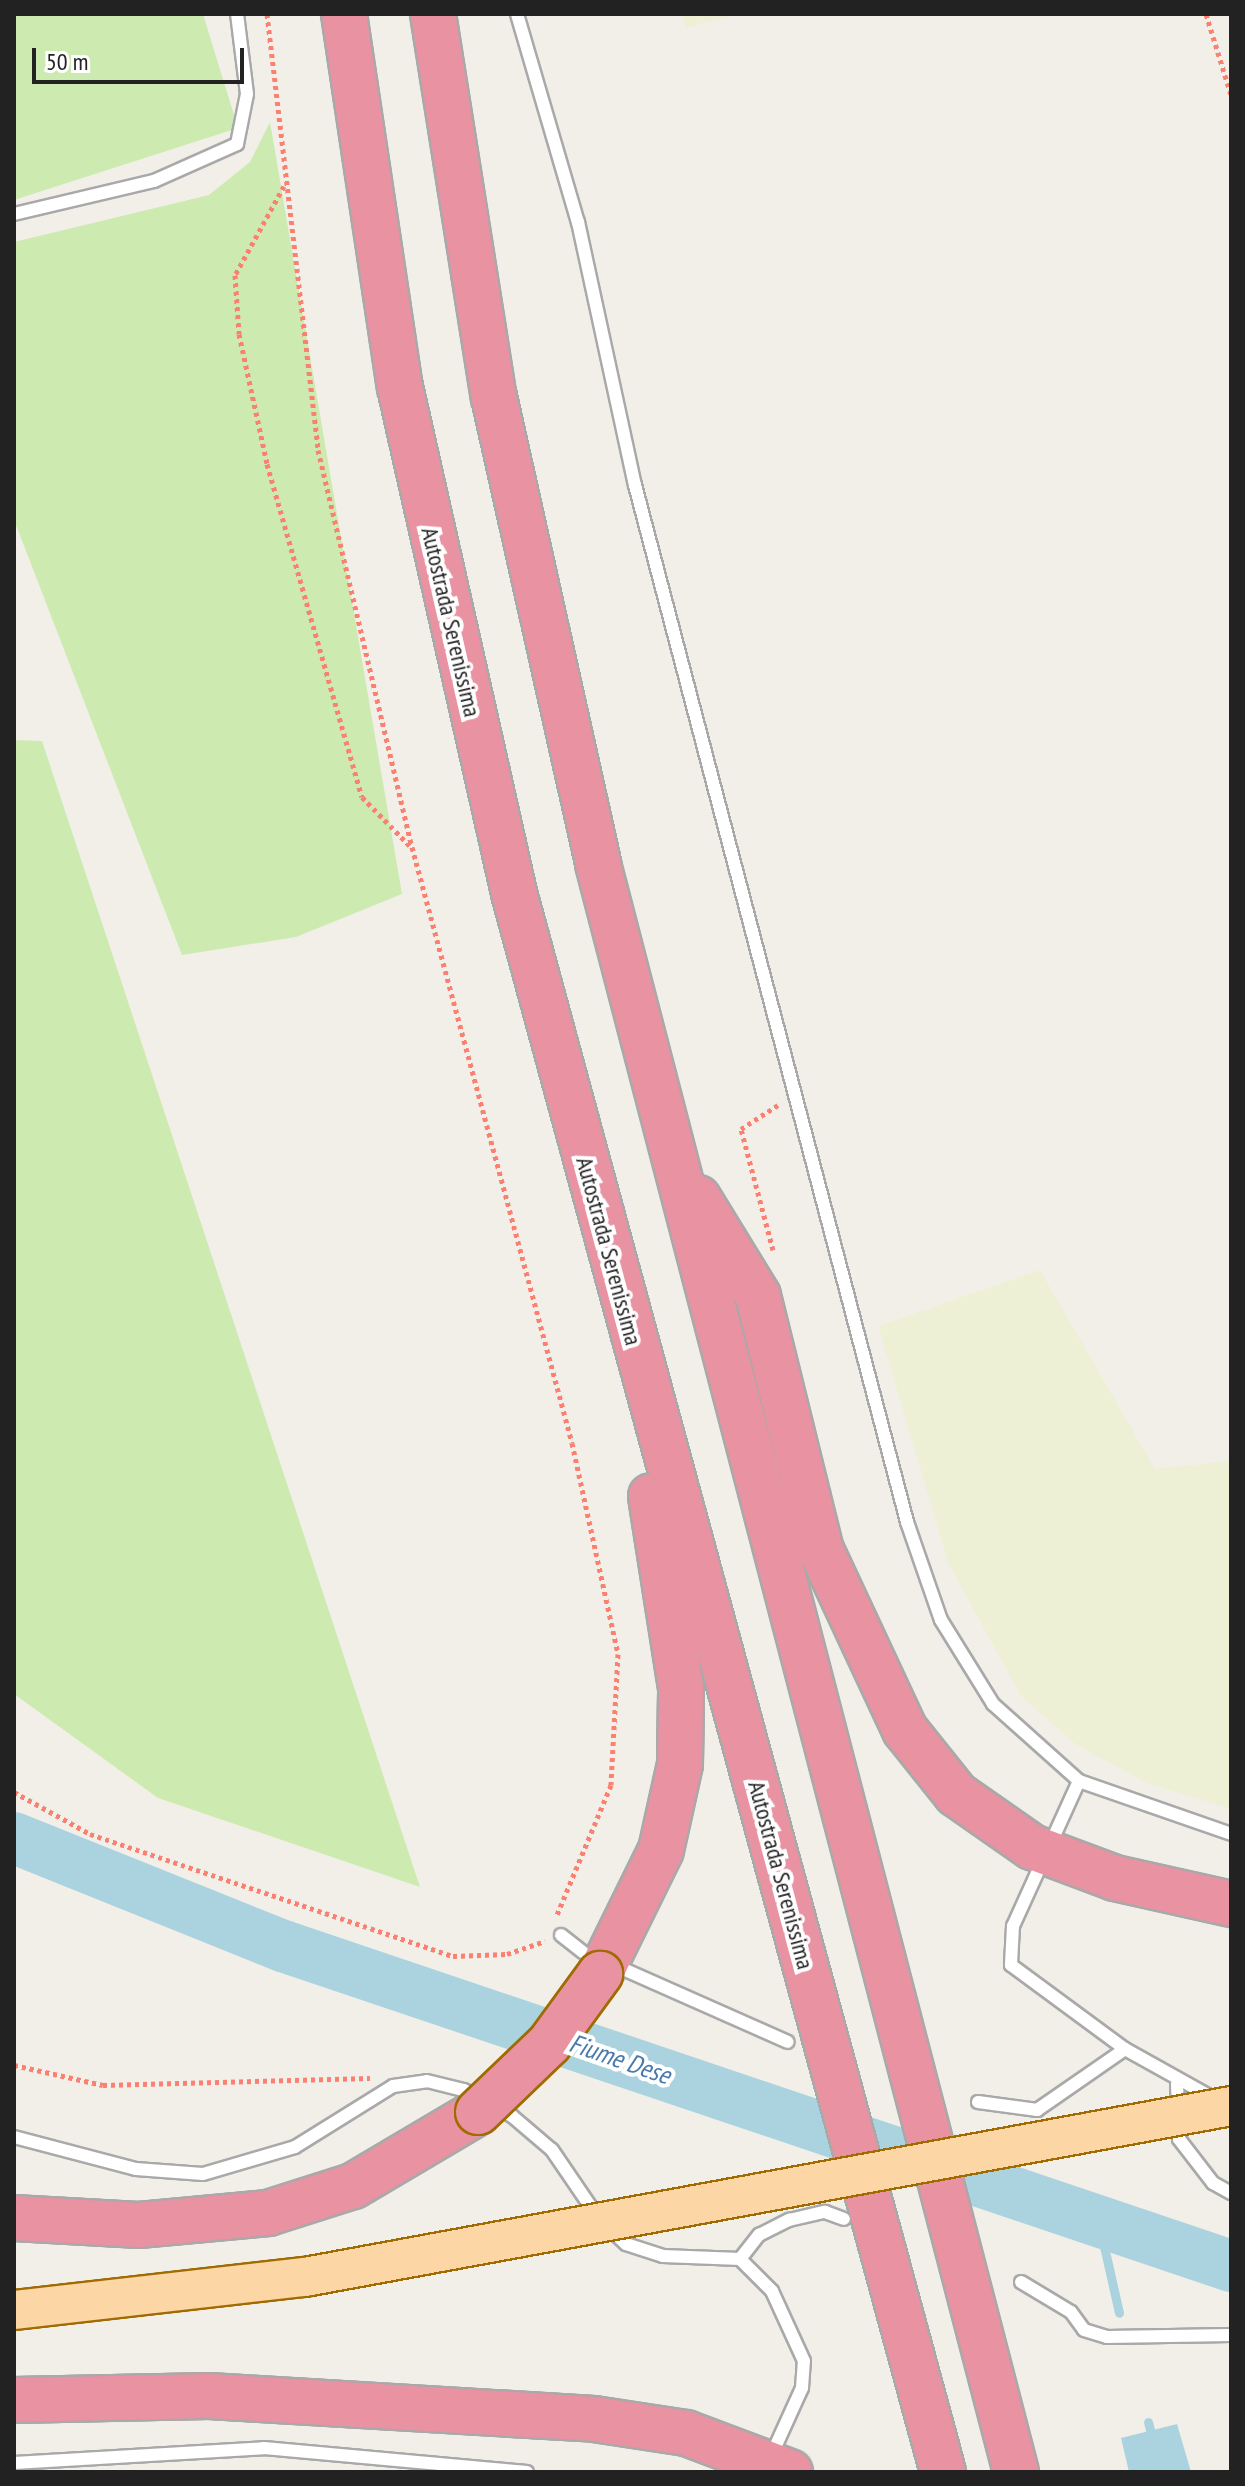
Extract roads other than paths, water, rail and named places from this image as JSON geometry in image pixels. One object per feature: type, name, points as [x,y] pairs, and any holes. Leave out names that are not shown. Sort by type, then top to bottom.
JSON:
[{"type":"highway","name":"Autostrada Serenissima","points":[[344,14],[400,387],[511,879],[589,1177],[847,2112],[858,2215],[943,2472]]},
{"type":"highway","points":[[433,14],[494,397],[598,864],[1016,2472]]},
{"type":"highway","points":[[674,1157],[758,1296],[821,1550],[846,1618],[905,1730],[956,1794],[1032,1847],[1115,1878],[1231,1904]]},
{"type":"highway","points":[[14,2218],[153,2225],[268,2213],[353,2186],[478,2112],[549,2044],[602,1965],[661,1850],[680,1764],[681,1688],[654,1511],[603,1304],[589,1177]]},
{"type":"highway","points":[[14,2400],[209,2396],[594,2419],[686,2433],[783,2458]]},
{"type":"main road","points":[[14,2310],[305,2277],[1231,2106]]},
{"type":"lane","points":[[14,214],[154,181],[237,144],[247,94],[237,14]]},
{"type":"lane","points":[[517,14],[578,222],[635,485],[799,1097],[907,1522],[941,1620],[993,1704],[1079,1781],[1231,1834]]},
{"type":"lane","points":[[1054,1836],[1079,1781]]},
{"type":"lane","points":[[1038,1871],[1013,1926],[1011,1965],[1177,2084],[1231,2106]]},
{"type":"lane","points":[[561,1935],[602,1965],[788,2042]]},
{"type":"lane","points":[[978,2102],[1037,2110],[1125,2049]]},
{"type":"lane","points":[[14,2137],[136,2169],[203,2174],[295,2147],[393,2086],[427,2081],[464,2090],[512,2116],[552,2150],[587,2208],[626,2244],[663,2256],[740,2259],[772,2291],[804,2361],[802,2388],[783,2458]]},
{"type":"lane","points":[[1177,2084],[1179,2139],[1213,2183],[1231,2193]]},
{"type":"lane","points":[[740,2259],[759,2235],[789,2220],[825,2212],[858,2215]]},
{"type":"lane","points":[[1021,2282],[1050,2295],[1084,2330],[1107,2337],[1231,2335]]},
{"type":"lane","points":[[14,2463],[264,2448],[527,2472]]},
{"type":"water","points":[[1177,2424],[1191,2472],[1129,2472],[1121,2438]]},
{"type":"waterway","name":"Fiume Dese","points":[[14,1838],[283,1946],[1231,2266]]},
{"type":"waterway","points":[[1099,2224],[1119,2313]]},
{"type":"waterway","points":[[1148,2422],[1153,2441]]}]
